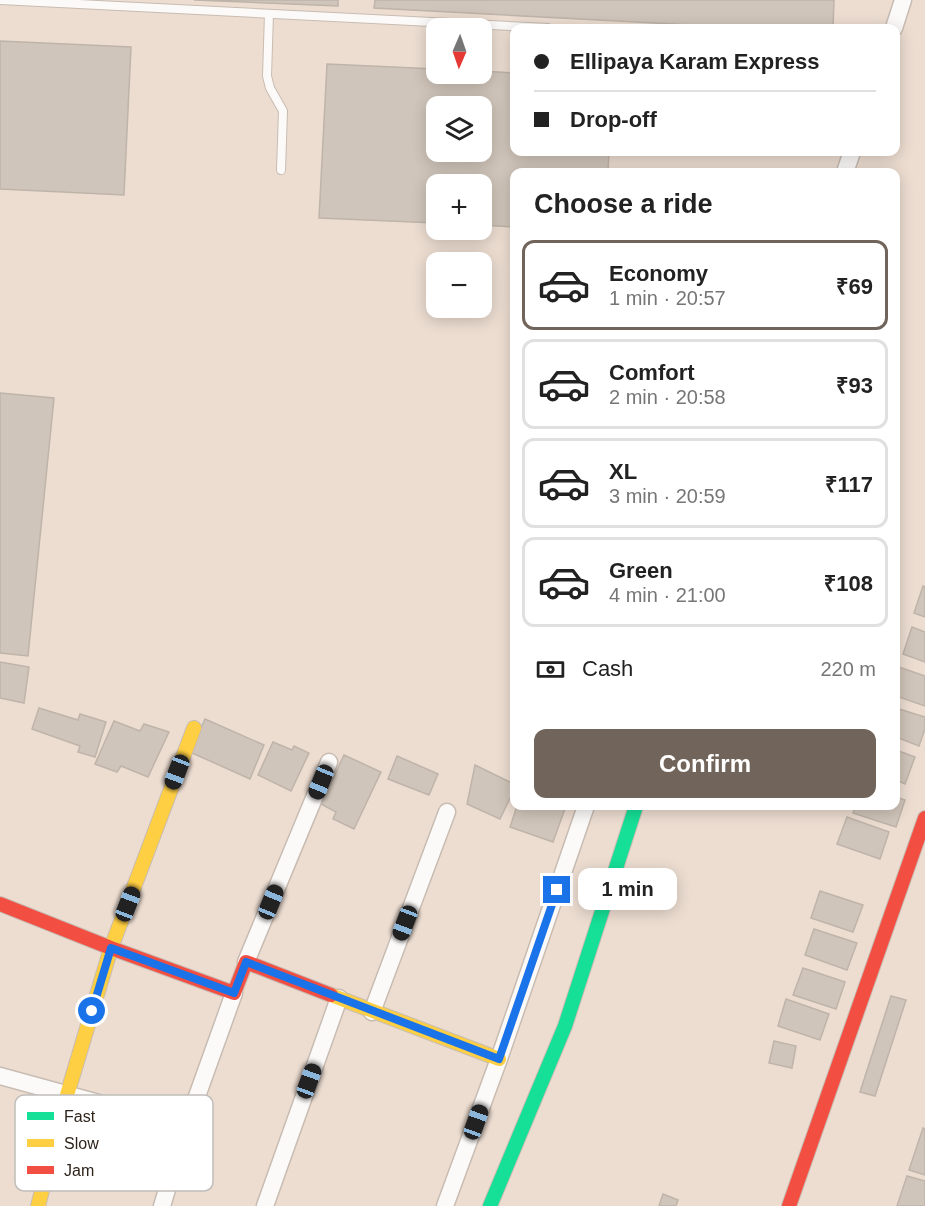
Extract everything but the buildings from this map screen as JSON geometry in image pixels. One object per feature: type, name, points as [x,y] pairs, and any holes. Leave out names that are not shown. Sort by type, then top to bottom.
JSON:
[{"type":"street","points":[[895,24],[903,0]]},
{"type":"street","points":[[0,1076],[67,1095],[111,948],[194,728]]},
{"type":"street","points":[[197,1095],[246,962],[329,762]]},
{"type":"street","points":[[445,1206],[499,1059],[585,810]]},
{"type":"street","points":[[490,1206],[565,1026],[635,810]]},
{"type":"street","points":[[372,1012],[447,812]]},
{"type":"street","points":[[789,1206],[925,818]]},
{"type":"street","points":[[0,904],[234,993]]},
{"type":"street","points":[[246,962],[499,1059]]},
{"type":"street","points":[[264,1206],[339,998]]},
{"type":"street","points":[[38,1206],[42,1191]]},
{"type":"street","points":[[162,1206],[167,1191]]},
{"type":"lane","points":[[0,0],[510,26]]},
{"type":"lane","points":[[269,14],[267,76],[270,88],[283,111],[281,170]]},
{"type":"traffic: fast","points":[[490,1206],[565,1026],[635,810]]},
{"type":"traffic: slow","points":[[67,1095],[111,948],[194,728]]},
{"type":"traffic: slow","points":[[331,995],[499,1059]]},
{"type":"traffic: slow","points":[[38,1206],[42,1191]]},
{"type":"traffic: jam","points":[[789,1206],[925,818]]},
{"type":"traffic: jam","points":[[0,904],[234,993],[246,962],[331,995]]},
{"type":"route","points":[[92,1011],[111,948],[234,993],[246,962],[499,1059],[557,890]]}]
